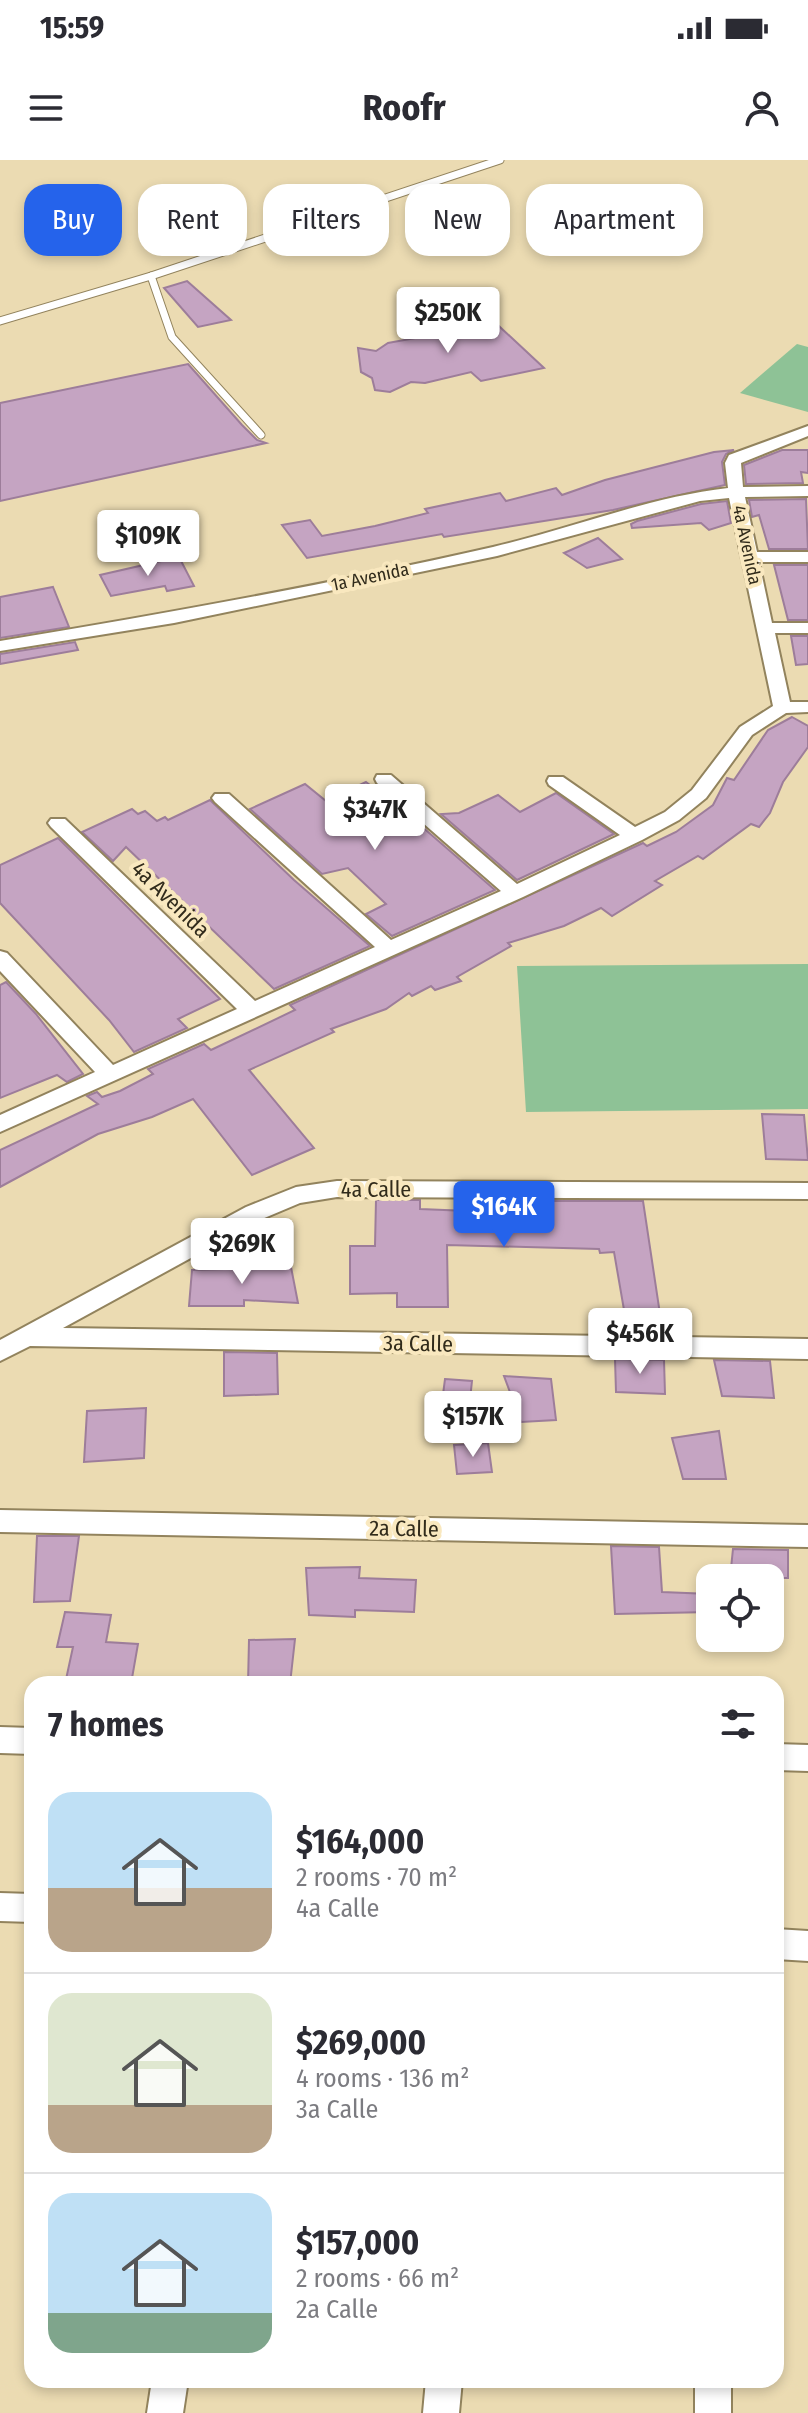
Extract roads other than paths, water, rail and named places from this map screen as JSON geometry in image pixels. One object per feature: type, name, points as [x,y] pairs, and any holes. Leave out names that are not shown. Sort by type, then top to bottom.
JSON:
[{"type":"street","name":"4a Avenida","points":[[782,708],[736,492],[733,463],[735,458],[808,431]]},
{"type":"street","name":"1a Avenida","points":[[0,646],[174,618],[497,551],[699,496],[808,491]]},
{"type":"street","points":[[749,557],[808,557]]},
{"type":"street","points":[[765,628],[808,628]]},
{"type":"street","points":[[0,1124],[516,893],[635,836],[672,816],[699,794],[746,731],[782,708],[808,707]]},
{"type":"street","points":[[384,779],[516,893]]},
{"type":"street","points":[[556,781],[635,836]]},
{"type":"street","points":[[222,798],[389,949]]},
{"type":"street","name":"4a Avenida","points":[[58,823],[251,1010]]},
{"type":"street","points":[[0,958],[110,1075]]},
{"type":"street","name":"4a Calle","points":[[0,1351],[254,1213],[296,1195],[337,1189],[808,1191]]},
{"type":"street","name":"3a Calle","points":[[28,1337],[808,1349]]},
{"type":"street","name":"2a Calle","points":[[0,1521],[808,1536]]},
{"type":"street","points":[[0,1740],[24,1741]]},
{"type":"street","points":[[784,1757],[808,1758]]},
{"type":"street","points":[[0,1907],[24,1908]]},
{"type":"street","points":[[784,1944],[808,1946]]},
{"type":"street","points":[[165,2413],[169,2388]]},
{"type":"street","points":[[441,2413],[443,2388]]},
{"type":"street","points":[[713,2388],[713,2413]]},
{"type":"lane","points":[[0,321],[151,276],[500,160]]},
{"type":"lane","points":[[151,276],[172,337],[261,435]]}]
